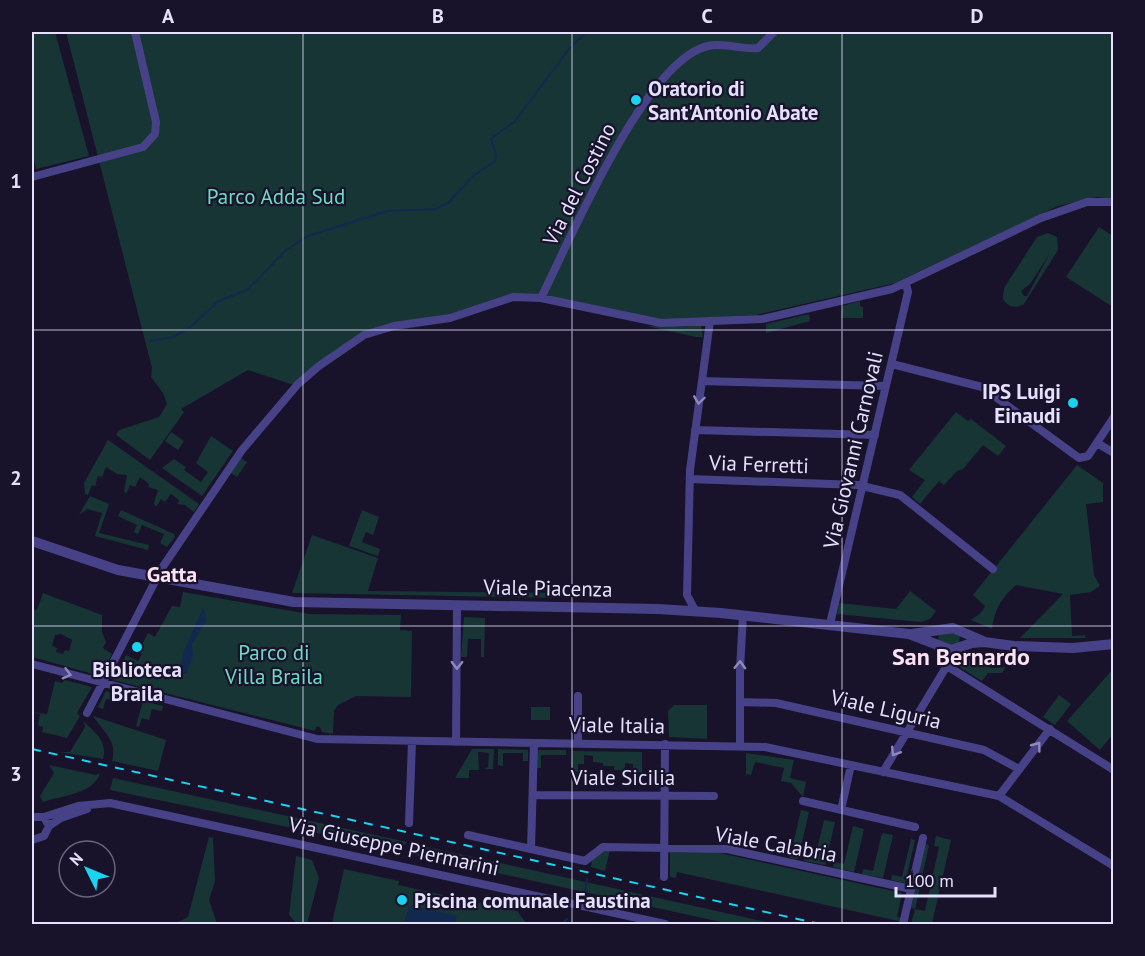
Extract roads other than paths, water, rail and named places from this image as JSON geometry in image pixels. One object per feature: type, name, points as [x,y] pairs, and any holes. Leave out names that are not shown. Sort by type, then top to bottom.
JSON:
[{"type":"street","points":[[32,177],[143,147],[152,139],[156,122],[135,32]]},
{"type":"street","name":"Via del Costino","points":[[541,298],[623,136],[639,110],[670,70],[696,51],[708,46],[758,48],[774,32]]},
{"type":"street","points":[[87,713],[182,536],[242,450],[290,391],[324,362],[358,338],[378,329],[450,318],[498,300],[541,298],[652,322],[762,319],[906,284],[1041,218],[1087,202],[1113,202]]},
{"type":"street","name":"Via Giovanni Carnovali","points":[[830,624],[892,364],[908,292],[906,284]]},
{"type":"street","points":[[696,612],[687,595],[690,479],[710,321]]},
{"type":"street","points":[[892,364],[982,387],[1077,457],[1084,458],[1097,443],[1113,417]]},
{"type":"street","points":[[702,381],[886,386]]},
{"type":"street","points":[[695,430],[875,435]]},
{"type":"street","points":[[1097,443],[1113,453]]},
{"type":"street","name":"Via Ferretti","points":[[690,479],[863,486],[900,495],[993,569]]},
{"type":"street","name":"Viale Piacenza","points":[[32,541],[106,567],[159,579],[294,602],[674,610],[743,615],[909,634],[937,646]]},
{"type":"street","points":[[674,610],[687,595]]},
{"type":"street","points":[[456,742],[457,606]]},
{"type":"street","points":[[740,744],[743,615]]},
{"type":"street","points":[[984,642],[959,630],[938,629],[935,635],[937,646],[947,666],[1113,770]]},
{"type":"street","name":"Viale Piacenza","points":[[909,634],[938,629]]},
{"type":"street","points":[[883,772],[963,639],[959,630]]},
{"type":"street","points":[[937,646],[946,650],[984,642],[1043,648],[1113,644]]},
{"type":"street","name":"Viale Italia","points":[[32,664],[317,739],[412,742],[740,744],[999,796],[1113,866]]},
{"type":"street","points":[[578,696],[578,743]]},
{"type":"street","name":"Viale Liguria","points":[[740,702],[776,703],[987,751],[1019,769]]},
{"type":"street","points":[[999,796],[1050,729]]},
{"type":"street","points":[[409,823],[412,742]]},
{"type":"street","points":[[468,835],[531,849],[534,743]]},
{"type":"street","points":[[664,877],[665,744]]},
{"type":"street","points":[[840,810],[851,765]]},
{"type":"street","name":"Viale Sicilia","points":[[533,795],[714,796]]},
{"type":"street","points":[[803,801],[915,827]]},
{"type":"street","name":"Via Giuseppe Piermarini","points":[[33,838],[46,833],[49,826],[76,812],[115,804]]},
{"type":"street","name":"Via Giuseppe Piermarini","points":[[32,817],[44,817],[78,806],[115,804],[665,924]]},
{"type":"street","points":[[44,817],[49,826]]},
{"type":"street","points":[[903,924],[923,838]]},
{"type":"street","name":"Viale Calabria","points":[[531,849],[585,861],[603,847],[727,849],[911,889]]},
{"type":"water","points":[[203,608],[207,620],[192,644],[193,656],[186,674],[183,674],[181,668],[184,651]]},
{"type":"water","points":[[409,905],[457,916],[455,924],[404,924]]},
{"type":"waterway","points":[[151,341],[173,337],[188,329],[219,301],[247,290],[286,250],[308,236],[387,211],[436,209],[448,203],[473,176],[495,161],[496,155],[491,139],[515,121],[569,49],[587,32]]},
{"type":"waterway","points":[[585,892],[587,879]]},
{"type":"waterway","points":[[562,924],[567,919]]},
{"type":"railway","points":[[32,749],[820,924]]},
{"type":"place","name":"Oratorio di Sant'Antonio Abate","points":[[636,100]]},
{"type":"place","name":"IPS Luigi Einaudi","points":[[1073,403]]},
{"type":"place","name":"Biblioteca Braila","points":[[137,647]]},
{"type":"place","name":"Piscina comunale Faustina","points":[[402,900]]},
{"type":"district","name":"Gatta","points":[[172,574]]},
{"type":"district","name":"San Bernardo","points":[[961,656]]},
{"type":"park label","name":"Parco Adda Sud","points":[[276,196]]},
{"type":"park label","name":"Parco di Villa Braila","points":[[274,664]]}]
